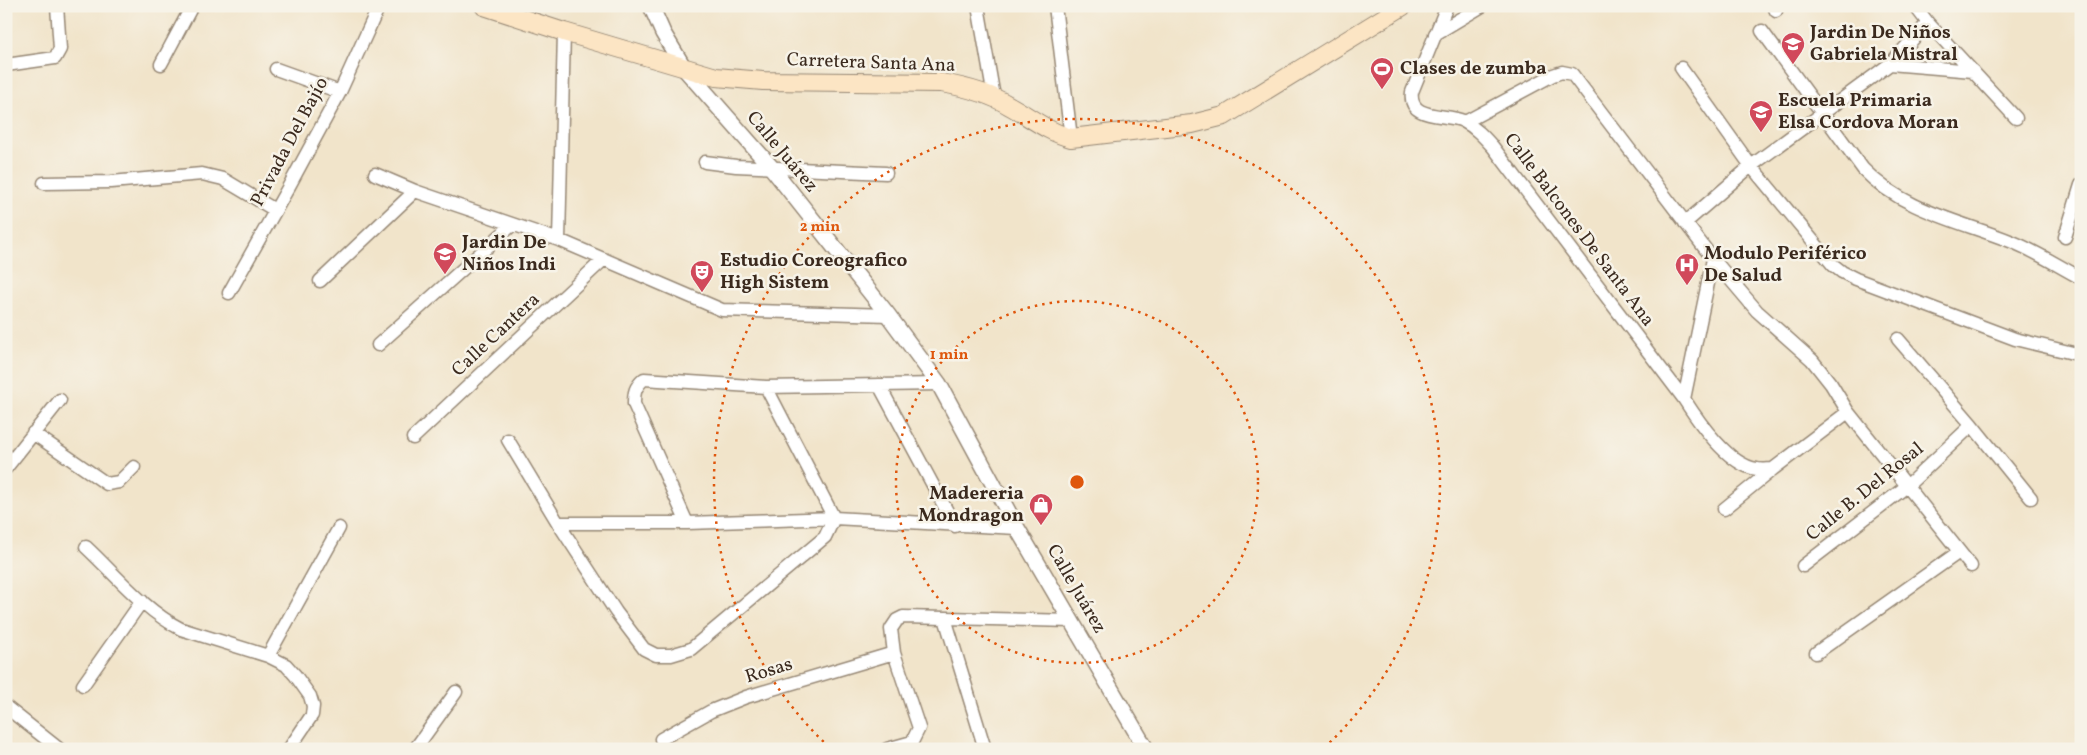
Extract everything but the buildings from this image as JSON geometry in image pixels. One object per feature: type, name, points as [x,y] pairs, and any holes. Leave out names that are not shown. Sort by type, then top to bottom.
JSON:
[{"type":"main road","name":"Carretera Santa Ana","points":[[484,6],[716,77],[763,82],[941,83],[962,87],[994,97],[1056,134],[1071,138],[1192,124],[1224,116],[1403,6]]},
{"type":"street","points":[[6,65],[55,58],[60,49],[56,6]]},
{"type":"street","points":[[161,64],[192,6]]},
{"type":"street","name":"Privada Del Bajío","points":[[229,293],[340,92],[379,6]]},
{"type":"street","name":"Calle Juárez","points":[[651,6],[663,33],[684,68],[771,167],[888,315],[939,384],[1017,528],[1146,749]]},
{"type":"street","points":[[978,6],[994,97]]},
{"type":"street","points":[[1055,6],[1071,138]]},
{"type":"street","name":"Calle Balcones De Santa Ana","points":[[1447,6],[1412,92],[1412,102],[1423,113],[1465,122],[1480,132],[1684,399],[1708,434],[1724,450],[1744,464],[1756,469],[1773,469]]},
{"type":"street","points":[[1435,34],[1482,6]]},
{"type":"street","points":[[1915,6],[1928,23],[2016,118]]},
{"type":"street","points":[[1685,223],[1751,166],[1890,64],[1928,23]]},
{"type":"street","points":[[1762,31],[1877,184],[1894,196],[1920,208],[2012,242],[2081,278]]},
{"type":"street","points":[[560,240],[564,32]]},
{"type":"street","points":[[1890,64],[1973,71]]},
{"type":"street","points":[[1681,68],[1751,166],[1833,265],[1842,272],[2015,339],[2081,355]]},
{"type":"street","points":[[276,69],[340,92]]},
{"type":"street","points":[[1465,122],[1553,75],[1568,72],[1576,78],[1713,259],[1757,311],[1812,360],[1831,384],[1848,412],[1971,566]]},
{"type":"street","points":[[705,162],[886,173]]},
{"type":"street","points":[[44,183],[111,182],[202,174],[224,179],[275,210]]},
{"type":"street","points":[[375,174],[415,191],[560,240],[722,310],[888,315]]},
{"type":"street","points":[[2065,237],[2081,185]]},
{"type":"street","points":[[320,282],[415,191]]},
{"type":"street","points":[[378,345],[512,225]]},
{"type":"street","name":"Calle Cantera","points":[[413,438],[604,259]]},
{"type":"street","points":[[1684,399],[1713,259]]},
{"type":"street","points":[[1898,339],[1972,425],[2031,498]]},
{"type":"street","points":[[687,524],[634,404],[634,392],[637,384],[644,379],[766,387],[939,384]]},
{"type":"street","points":[[879,385],[955,526]]},
{"type":"street","points":[[766,387],[834,518]]},
{"type":"street","points":[[6,468],[60,400]]},
{"type":"street","points":[[1724,509],[1848,412]]},
{"type":"street","name":"Calle B. Del Rosal","points":[[1803,566],[1908,486],[1972,425]]},
{"type":"street","points":[[33,433],[107,484],[119,482],[134,467]]},
{"type":"street","points":[[508,440],[558,523],[616,612],[644,649],[656,655],[671,655],[692,649],[825,537],[834,518]]},
{"type":"street","points":[[558,523],[687,524],[834,518],[1017,528]]},
{"type":"street","points":[[268,656],[339,528]]},
{"type":"street","points":[[86,547],[142,601],[169,623],[180,629],[268,656],[286,665],[295,674],[310,696],[313,706],[312,715],[289,749]]},
{"type":"street","points":[[1816,653],[1959,552]]},
{"type":"street","points":[[83,684],[142,601]]},
{"type":"street","points":[[887,749],[912,742],[919,728],[894,653],[891,629],[897,620],[903,618],[945,618],[1072,621]]},
{"type":"street","points":[[945,618],[985,749]]},
{"type":"street","name":"Rosas","points":[[661,739],[711,711],[746,697],[894,653]]},
{"type":"street","points":[[415,749],[456,692]]},
{"type":"street","points":[[6,707],[59,749]]},
{"type":"place","name":"Jardin De Niños Gabriela Mistral","points":[[1793,65]]},
{"type":"place","name":"Clases de zumba","points":[[1382,90]]},
{"type":"place","name":"Escuela Primaria Elsa Cordova Moran","points":[[1761,133]]},
{"type":"place","name":"Jardin De Niños Indi","points":[[445,275]]},
{"type":"place","name":"Modulo Periférico De Salud","points":[[1687,286]]},
{"type":"place","name":"Estudio Coreografico High Sistem","points":[[702,293]]},
{"type":"place","name":"Madereria Mondragon","points":[[1041,526]]}]
